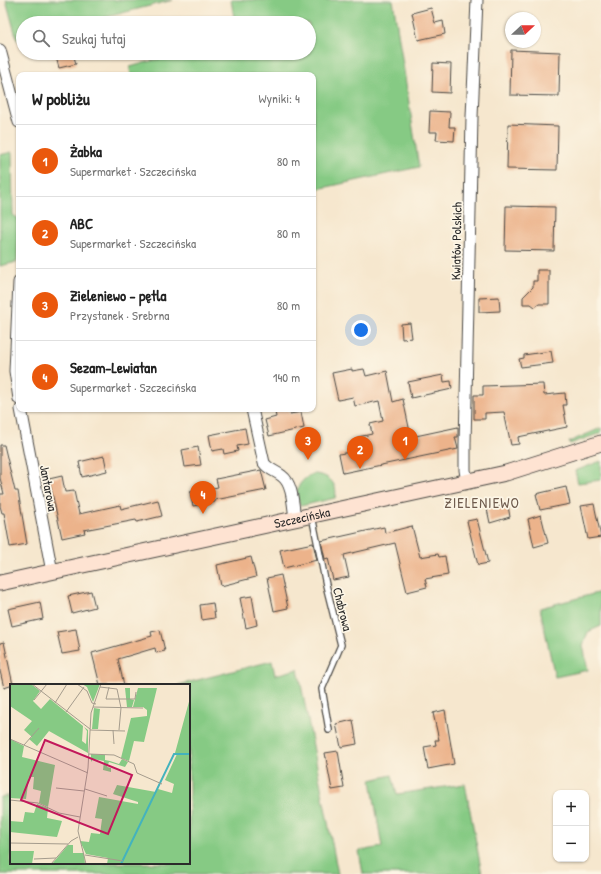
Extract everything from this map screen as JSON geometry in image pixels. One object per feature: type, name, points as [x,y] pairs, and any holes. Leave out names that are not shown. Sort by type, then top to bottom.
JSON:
[{"type":"street","name":"Kwiatów Polskich","points":[[467,482],[465,470],[465,428],[472,117],[477,0]]},
{"type":"street","points":[[0,50],[16,111]]},
{"type":"street","points":[[16,349],[16,378]]},
{"type":"street","name":"Jantarowa","points":[[22,412],[52,572]]},
{"type":"street","points":[[253,412],[264,463],[269,469],[282,476],[288,482],[295,519]]},
{"type":"street","name":"Szczecińska","points":[[0,583],[506,473],[601,443]]},
{"type":"lane","name":"Chabrowa","points":[[312,515],[326,585],[341,645],[322,689],[329,730]]},
{"type":"green space","points":[[6,0],[173,0],[110,16],[16,16],[16,36]]},
{"type":"green space","points":[[231,0],[393,0],[419,167],[316,189],[316,72],[131,72],[130,67],[154,60],[316,60],[316,16],[234,16]]},
{"type":"green space","points":[[12,152],[13,215],[16,217],[16,262],[0,266],[0,155]]},
{"type":"green space","points":[[601,428],[601,433],[570,444],[569,442]]},
{"type":"green space","points":[[601,461],[601,480],[578,483],[575,471]]},
{"type":"green space","points":[[313,474],[318,474],[331,480],[335,488],[335,498],[301,506],[297,496],[298,487],[304,480]]},
{"type":"green space","points":[[601,592],[601,626],[588,632],[583,645],[588,670],[555,677],[540,608]]},
{"type":"green space","points":[[272,661],[275,675],[298,669],[338,874],[0,874],[0,797],[10,795],[10,864],[190,864],[190,684],[182,684]]},
{"type":"green space","points":[[392,775],[397,794],[465,784],[482,874],[363,874],[359,851],[382,847],[371,780]]},
{"type":"building","points":[[431,8],[435,23],[443,21],[445,34],[418,40],[412,13]]},
{"type":"building","points":[[511,50],[560,52],[559,96],[510,95]]},
{"type":"building","points":[[57,60],[75,60],[76,64],[59,68]]},
{"type":"building","points":[[433,63],[451,64],[450,93],[432,92]]},
{"type":"building","points":[[430,111],[450,112],[449,127],[455,127],[454,141],[436,140],[437,132],[429,132]]},
{"type":"building","points":[[508,124],[558,126],[557,170],[507,169]]},
{"type":"building","points":[[506,206],[555,207],[554,251],[505,250]]},
{"type":"building","points":[[537,270],[549,270],[549,304],[539,304],[535,307],[531,304],[523,304],[523,297],[533,287],[533,281],[537,281]]},
{"type":"building","points":[[499,297],[500,311],[479,312],[479,298]]},
{"type":"building","points":[[410,323],[412,338],[402,339],[401,324]]},
{"type":"building","points":[[551,351],[553,363],[521,367],[519,359],[524,358],[524,355]]},
{"type":"building","points":[[352,369],[352,371],[364,369],[366,376],[387,371],[393,402],[403,399],[411,437],[458,427],[458,437],[455,437],[458,449],[343,473],[339,454],[361,450],[358,437],[372,434],[370,424],[383,421],[379,401],[355,406],[353,397],[338,400],[332,373]]},
{"type":"building","points":[[443,375],[444,382],[451,381],[452,389],[411,398],[408,382]]},
{"type":"building","points":[[543,384],[544,395],[565,393],[566,405],[563,405],[567,427],[518,437],[519,444],[511,445],[504,412],[485,413],[485,419],[474,419],[474,395],[483,395],[483,386]]},
{"type":"building","points":[[275,412],[290,412],[290,414],[301,412],[304,428],[269,436],[265,420],[276,417]]},
{"type":"building","points":[[245,428],[248,444],[237,446],[238,451],[224,454],[223,449],[212,451],[209,435]]},
{"type":"building","points":[[0,445],[4,445],[15,491],[18,491],[27,544],[10,547],[4,513],[2,513],[0,506],[0,494],[4,494],[0,478]]},
{"type":"building","points":[[198,447],[201,465],[185,467],[182,450]]},
{"type":"building","points":[[104,456],[107,471],[82,477],[79,462]]},
{"type":"building","points":[[261,470],[266,490],[193,506],[190,492],[218,487],[216,479]]},
{"type":"building","points":[[62,476],[65,492],[74,491],[79,514],[120,505],[121,509],[158,500],[162,516],[137,522],[136,520],[84,530],[85,533],[62,538],[49,479]]},
{"type":"building","points":[[566,487],[570,504],[540,510],[536,494]]},
{"type":"building","points":[[594,504],[601,537],[588,539],[581,506]]},
{"type":"building","points":[[508,506],[510,517],[490,523],[487,509]]},
{"type":"building","points":[[541,515],[548,543],[534,547],[528,519]]},
{"type":"building","points":[[477,519],[488,563],[478,565],[467,521]]},
{"type":"building","points":[[412,526],[420,557],[438,554],[439,557],[445,556],[448,575],[425,579],[427,587],[407,592],[395,543],[344,555],[349,577],[333,580],[328,558],[325,559],[321,541],[384,527],[385,533]]},
{"type":"building","points":[[313,543],[317,560],[284,568],[280,550]]},
{"type":"building","points":[[251,557],[256,577],[221,586],[217,565]]},
{"type":"building","points":[[281,575],[288,608],[274,611],[267,578]]},
{"type":"building","points":[[91,591],[95,607],[72,613],[68,596]]},
{"type":"building","points":[[252,596],[257,625],[246,628],[240,598]]},
{"type":"building","points":[[40,602],[43,619],[12,626],[8,609]]},
{"type":"building","points":[[213,603],[215,618],[202,620],[200,605]]},
{"type":"building","points":[[76,629],[80,651],[62,654],[57,632]]},
{"type":"building","points":[[160,630],[165,651],[156,653],[155,648],[118,659],[124,684],[100,684],[92,653],[152,636],[151,632]]},
{"type":"building","points":[[4,642],[13,684],[4,688],[0,671],[0,643]]},
{"type":"building","points":[[445,710],[454,764],[428,769],[424,747],[436,745],[435,740],[439,740],[433,713]]},
{"type":"building","points":[[353,720],[357,744],[341,747],[336,724]]},
{"type":"building","points":[[338,751],[344,788],[332,790],[325,753]]},
{"type":"place","name":"Zieleniewo - pętla","points":[[308,460]]},
{"type":"place","name":"Żabka","points":[[405,460]]},
{"type":"place","name":"ABC","points":[[360,469]]},
{"type":"place","name":"Sezam-Lewiatan","points":[[203,514]]},
{"type":"district","name":"ZIELENIEWO","points":[[482,503]]}]
